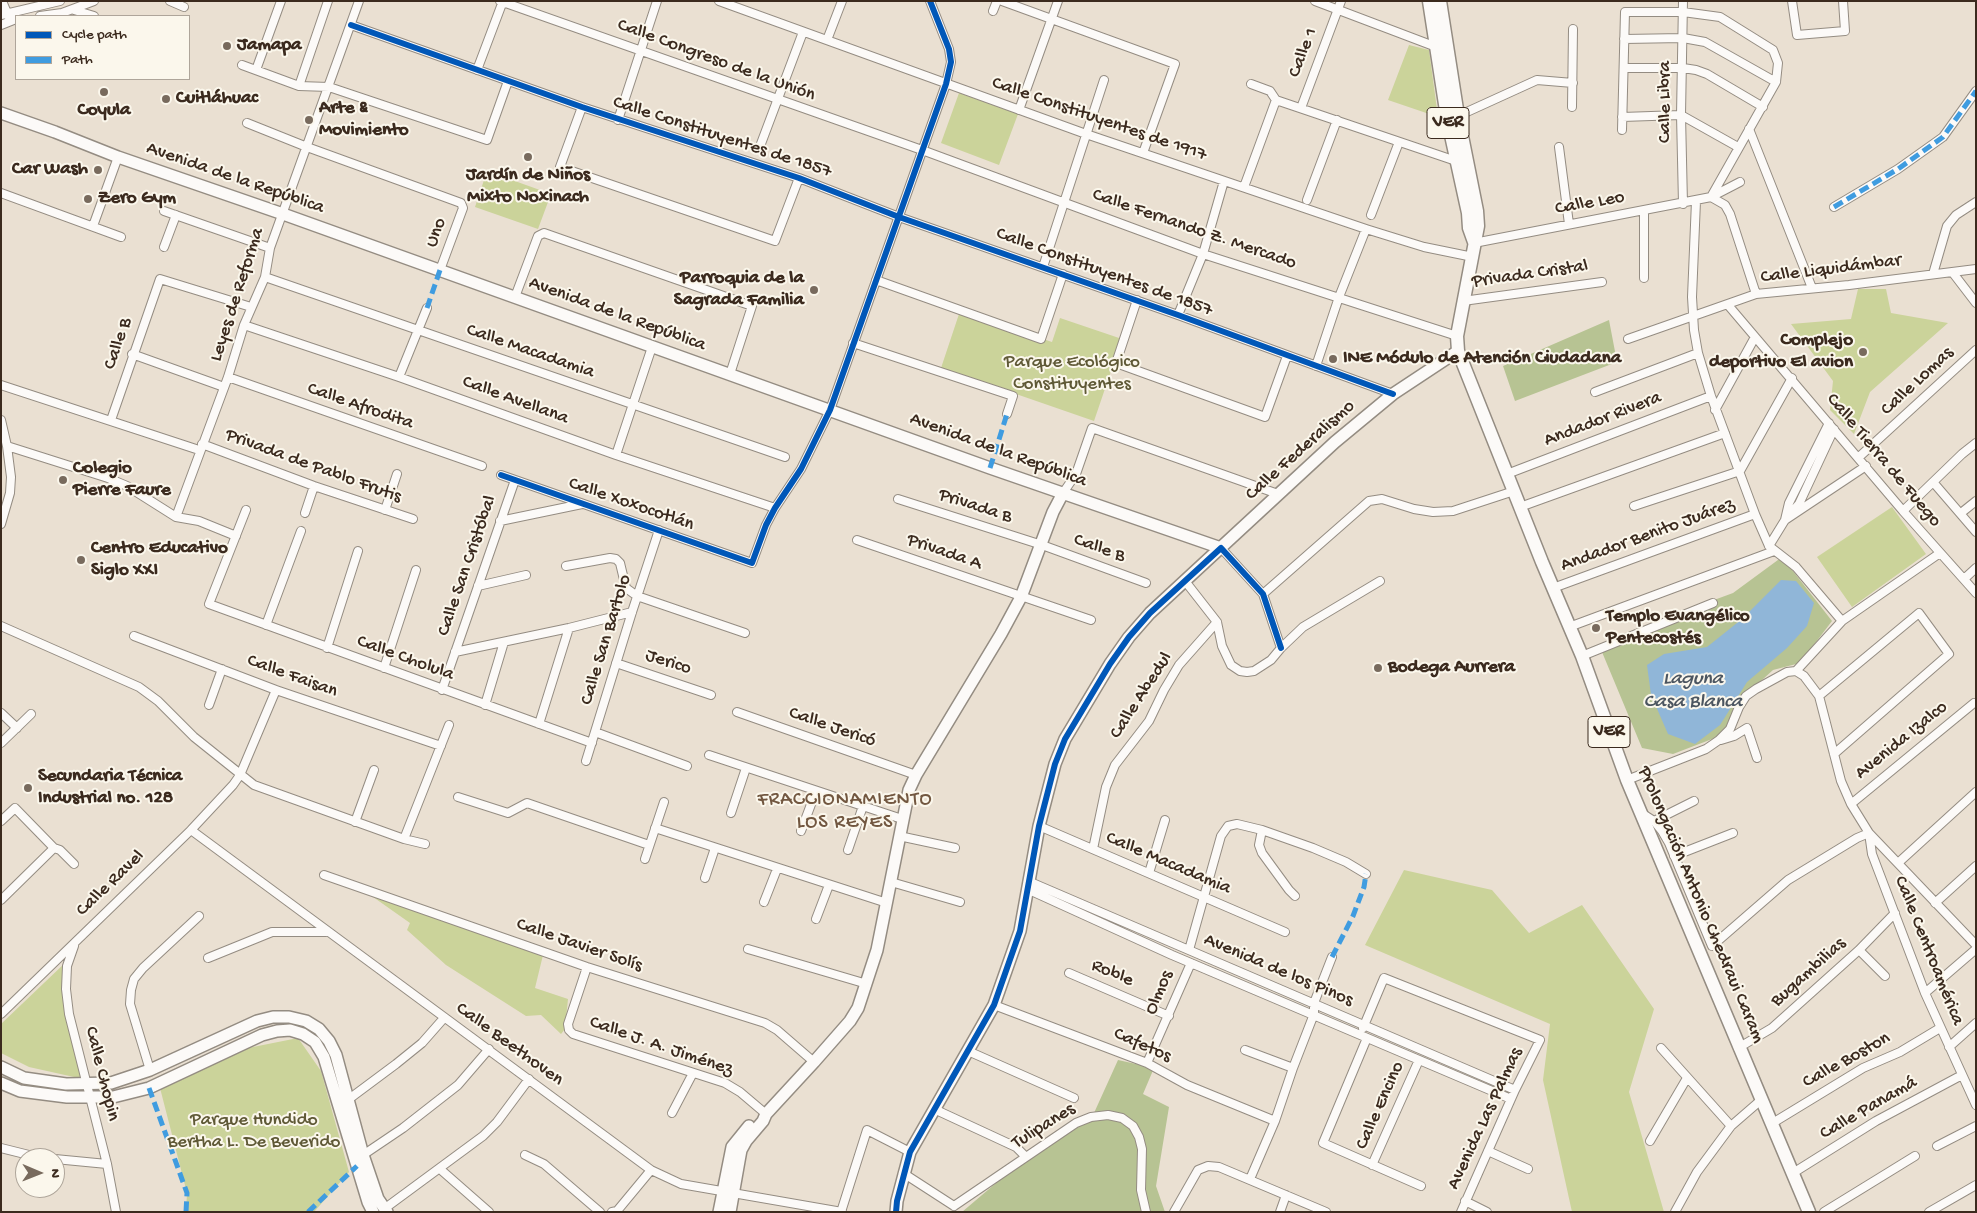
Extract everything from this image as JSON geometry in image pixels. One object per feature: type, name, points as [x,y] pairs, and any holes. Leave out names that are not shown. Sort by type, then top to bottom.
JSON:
[{"type":"main road","name":"VER","points":[[1429,1],[1458,116],[1477,212],[1478,226],[1474,243]]},
{"type":"main road","name":"VER","points":[[1440,1],[1442,48],[1456,161],[1468,213],[1469,228],[1474,243]]},
{"type":"main road","name":"Avenida de la República","points":[[1,113],[56,132],[118,157],[1221,548]]},
{"type":"main road","name":"Prolongación Antonio Chedraui Caram","points":[[1474,243],[1473,257],[1456,336],[1458,351],[1582,656],[1627,780],[1808,1212]]},
{"type":"main road","name":"Calle Federalismo","points":[[896,1212],[910,1152],[994,1005],[1020,931],[1039,826],[1055,764],[1065,739],[1110,664],[1129,637],[1150,613],[1335,442],[1393,394],[1458,351]]},
{"type":"main road","points":[[719,1212],[729,1192],[741,1150],[763,1121],[766,1114],[814,1062],[858,1008],[877,950],[909,790],[1021,597],[1053,512],[1063,493]]},
{"type":"main road","points":[[1,1067],[24,1078],[66,1084],[111,1083],[150,1070],[257,1022],[274,1017],[289,1017],[306,1021],[319,1030],[329,1041],[336,1055],[363,1155],[381,1211]]},
{"type":"main road","points":[[1,1083],[20,1091],[90,1099],[113,1098],[149,1088],[262,1034],[290,1030],[303,1034],[315,1042],[324,1056],[368,1202],[381,1211]]},
{"type":"main road","points":[[729,1192],[730,1212]]},
{"type":"street","points":[[2,1],[4,14],[13,20]]},
{"type":"street","points":[[4,14],[60,1]]},
{"type":"street","points":[[46,15],[74,10],[94,1]]},
{"type":"street","points":[[170,1],[184,7]]},
{"type":"street","points":[[256,70],[281,1]]},
{"type":"street","points":[[299,86],[328,1]]},
{"type":"street","name":"Leyes de Reforma","points":[[176,517],[228,377],[244,325],[265,277],[270,248],[359,1]]},
{"type":"street","points":[[618,120],[658,1]]},
{"type":"street","name":"Calle Constituyentes de 1917","points":[[719,1],[1086,134],[1244,188],[1424,247],[1473,257]]},
{"type":"street","points":[[827,40],[842,1]]},
{"type":"street","points":[[774,508],[801,470],[830,410],[946,84],[951,62],[949,49],[930,1]]},
{"type":"street","points":[[993,11],[997,1]]},
{"type":"street","points":[[1002,1],[1176,64],[1143,153]]},
{"type":"street","points":[[1020,110],[1058,1]]},
{"type":"street","points":[[1314,1],[1442,48]]},
{"type":"street","name":"Calle 1","points":[[1301,108],[1341,1]]},
{"type":"street","name":"Calle Libra","points":[[1683,1],[1681,115],[1683,204]]},
{"type":"street","points":[[1792,1],[1797,35],[1845,31],[1843,1]]},
{"type":"street","points":[[478,70],[502,2]]},
{"type":"street","name":"Calle Congreso de la Unión","points":[[502,2],[922,150]]},
{"type":"street","points":[[74,10],[91,15]]},
{"type":"street","points":[[1622,130],[1625,12],[1682,12],[1720,18],[1773,50],[1778,63],[1776,82],[1711,198],[1725,205],[1730,214],[1756,294]]},
{"type":"street","points":[[1,25],[13,20]]},
{"type":"street","name":"Calle Constituyentes de 1857","points":[[351,25],[582,108],[799,178],[899,217],[1137,300],[1393,394]]},
{"type":"street","points":[[1572,107],[1573,29]]},
{"type":"street","points":[[760,149],[803,32]]},
{"type":"street","points":[[1624,39],[1683,38],[1705,42],[1717,47],[1776,82]]},
{"type":"street","points":[[242,65],[299,86],[328,87],[487,140],[508,81]]},
{"type":"street","points":[[1624,68],[1683,68],[1696,70],[1707,74],[1763,107]]},
{"type":"street","points":[[1043,267],[1104,80]]},
{"type":"street","points":[[1458,116],[1537,80],[1573,83]]},
{"type":"street","points":[[1251,84],[1270,91],[1276,100],[1456,161]]},
{"type":"street","points":[[1834,207],[1898,169],[1943,137],[1976,91]]},
{"type":"street","points":[[1244,188],[1276,100]]},
{"type":"street","points":[[582,108],[560,167],[775,241],[799,178]]},
{"type":"street","points":[[1622,117],[1681,115],[1738,147]]},
{"type":"street","points":[[1307,200],[1336,120]]},
{"type":"street","points":[[247,123],[307,147]]},
{"type":"street","points":[[1749,129],[1812,288]]},
{"type":"street","points":[[1371,215],[1399,142]]},
{"type":"street","name":"Uno","points":[[307,147],[461,203],[463,208],[440,270]]},
{"type":"street","points":[[1558,147],[1568,220]]},
{"type":"street","name":"Calle Fernando Z. Mercado","points":[[922,150],[1203,254],[1339,296],[1456,336]]},
{"type":"street","points":[[93,226],[118,157]]},
{"type":"street","points":[[1178,315],[1203,254],[1224,181]]},
{"type":"street","name":"Calle Leo","points":[[1474,243],[1568,220],[1644,211],[1711,198],[1740,182]]},
{"type":"street","points":[[1,193],[121,237]]},
{"type":"street","points":[[1696,201],[1693,315],[1698,353],[1724,434],[1740,471],[1755,514],[1772,549],[1796,567],[1842,621]]},
{"type":"street","points":[[1933,274],[1947,226],[1956,215],[1976,202]]},
{"type":"street","points":[[164,211],[270,248]]},
{"type":"street","points":[[1644,211],[1644,278]]},
{"type":"street","points":[[164,247],[176,215]]},
{"type":"street","points":[[1316,366],[1339,296],[1366,229]]},
{"type":"street","points":[[515,297],[538,236],[544,233],[752,306],[730,374]]},
{"type":"street","name":"Calle Liquidámbar","points":[[1628,339],[1756,294],[1976,269]]},
{"type":"street","points":[[1953,273],[1976,303]]},
{"type":"street","points":[[876,280],[1041,339],[1063,274]]},
{"type":"street","name":"Calle Macadamia","points":[[265,277],[785,457]]},
{"type":"street","name":"Calle B","points":[[111,420],[132,354],[160,279],[252,307]]},
{"type":"street","name":"Privada Cristal","points":[[1463,301],[1602,282]]},
{"type":"street","points":[[1137,300],[1116,362],[1265,417],[1288,356]]},
{"type":"street","name":"Calle Tierra de Fuego","points":[[1728,305],[1940,554],[1976,593]]},
{"type":"street","points":[[400,377],[427,308]]},
{"type":"street","name":"Calle Avellana","points":[[244,325],[400,377],[616,455],[774,508]]},
{"type":"street","points":[[1716,410],[1754,337]]},
{"type":"street","points":[[853,343],[1013,396],[1007,414]]},
{"type":"street","points":[[616,455],[652,347]]},
{"type":"street","name":"Calle Lomas","points":[[1859,457],[1976,350]]},
{"type":"street","points":[[1595,392],[1698,353]]},
{"type":"street","points":[[132,354],[224,387]]},
{"type":"street","name":"Calle Afrodita","points":[[228,377],[482,466]]},
{"type":"street","points":[[1634,506],[1740,471],[1792,378]]},
{"type":"street","name":"Privada de Pablo Frutis","points":[[1,385],[201,447],[413,520]]},
{"type":"street","name":"Andador Rivera","points":[[1507,474],[1711,396]]},
{"type":"street","points":[[1,420],[11,478],[10,493],[1,524]]},
{"type":"street","points":[[1569,627],[1772,549],[1786,520],[1789,503],[1831,426]]},
{"type":"street","points":[[1063,493],[1076,474],[1092,428],[1278,494]]},
{"type":"street","points":[[1520,507],[1724,434]]},
{"type":"street","points":[[1903,511],[1976,443]]},
{"type":"street","points":[[7,446],[108,478],[127,486],[176,517],[199,521],[236,536],[246,510]]},
{"type":"street","points":[[1786,520],[1866,466]]},
{"type":"street","points":[[384,510],[397,474]]},
{"type":"street","name":"Calle Xoxocotlán","points":[[500,476],[752,563],[774,508]]},
{"type":"street","name":"Calle San Cristóbal","points":[[442,690],[515,480]]},
{"type":"street","points":[[1933,482],[1976,532]]},
{"type":"street","points":[[305,513],[314,486]]},
{"type":"street","points":[[1263,594],[1369,501],[1382,498],[1414,509],[1433,512],[1453,511],[1483,503],[1514,491]]},
{"type":"street","name":"Privada B","points":[[898,499],[1042,545]]},
{"type":"street","points":[[1960,513],[1976,500]]},
{"type":"street","points":[[500,520],[584,504]]},
{"type":"street","name":"Andador Benito Juárez","points":[[1553,588],[1755,514]]},
{"type":"street","name":"Calle San Bartolo","points":[[586,761],[659,530]]},
{"type":"street","points":[[266,626],[301,531]]},
{"type":"street","name":"Calle Cholula","points":[[236,536],[208,604],[592,743]]},
{"type":"street","name":"Privada A","points":[[857,540],[1091,620]]},
{"type":"street","name":"Calle B","points":[[1042,545],[1146,583]]},
{"type":"street","points":[[1221,548],[1263,594],[1281,648]]},
{"type":"street","points":[[327,648],[358,551]]},
{"type":"street","points":[[1796,671],[1842,621],[1940,554]]},
{"type":"street","points":[[566,566],[610,558],[616,559],[620,564],[626,588],[637,596],[745,633]]},
{"type":"street","points":[[1964,579],[1976,568]]},
{"type":"street","points":[[384,668],[416,570]]},
{"type":"street","points":[[478,586],[526,575]]},
{"type":"street","points":[[1185,581],[1217,622],[1222,646],[1231,664],[1240,671],[1247,672],[1254,671],[1271,660],[1303,627],[1380,581]]},
{"type":"street","points":[[1582,656],[1713,604]]},
{"type":"street","points":[[455,652],[632,612]]},
{"type":"street","points":[[1819,696],[1919,613],[1949,654],[1834,754]]},
{"type":"street","name":"Calle Abedul","points":[[1093,849],[1106,787],[1115,765],[1149,721],[1179,665],[1217,622]]},
{"type":"street","points":[[1,626],[140,687],[158,700],[194,737],[254,785],[355,822],[424,844]]},
{"type":"street","points":[[539,724],[568,628]]},
{"type":"street","name":"Calle Faisan","points":[[134,636],[276,690],[440,746]]},
{"type":"street","points":[[484,705],[504,642]]},
{"type":"street","name":"Jerico","points":[[616,663],[711,695]]},
{"type":"street","points":[[209,705],[222,669]]},
{"type":"street","points":[[1627,780],[1706,749],[1720,740],[1730,729],[1746,696],[1787,672],[1796,671],[1804,676],[1819,696],[1841,780],[1851,804],[1869,833],[1976,947],[1925,993]]},
{"type":"street","name":"Calle Ravel","points":[[1,1014],[191,830],[233,784],[240,775],[276,690]]},
{"type":"street","name":"Avenida Izalco","points":[[1851,804],[1974,703]]},
{"type":"street","name":"Calle Jericó","points":[[738,712],[916,775]]},
{"type":"street","points":[[1,713],[17,728]]},
{"type":"street","points":[[1,743],[30,714]]},
{"type":"street","points":[[404,839],[448,725]]},
{"type":"street","points":[[1720,740],[1734,736],[1747,728],[1757,758]]},
{"type":"street","points":[[595,732],[687,766]]},
{"type":"street","points":[[709,755],[902,819]]},
{"type":"street","points":[[731,813],[746,768]]},
{"type":"street","points":[[355,822],[374,770]]},
{"type":"street","points":[[801,831],[816,791]]},
{"type":"street","points":[[1898,863],[1976,792]]},
{"type":"street","points":[[458,797],[508,813],[527,803],[649,845]]},
{"type":"street","points":[[1654,822],[1694,801]]},
{"type":"street","points":[[645,859],[664,802]]},
{"type":"street","points":[[848,850],[863,806]]},
{"type":"street","points":[[1,821],[15,808],[54,848],[60,850],[74,864]]},
{"type":"street","points":[[1640,811],[1662,831],[1712,946],[1788,880],[1857,838],[1869,833]]},
{"type":"street","points":[[1148,873],[1165,820]]},
{"type":"street","points":[[1189,950],[1221,836],[1228,826],[1237,824],[1262,830],[1314,848],[1346,862],[1366,874]]},
{"type":"street","name":"Calle Macadamia","points":[[1039,826],[1285,932]]},
{"type":"street","points":[[655,828],[887,903]]},
{"type":"street","name":"Calle Beethoven","points":[[191,830],[651,1170],[681,1184],[729,1192],[792,1208],[841,1212]]},
{"type":"street","points":[[1262,830],[1259,845],[1262,853],[1295,896]]},
{"type":"street","points":[[1674,856],[1733,833]]},
{"type":"street","name":"Calle Centroamérica","points":[[1869,833],[1872,854],[1925,993],[1976,1105]]},
{"type":"street","points":[[899,836],[955,848]]},
{"type":"street","points":[[1,900],[54,848]]},
{"type":"street","points":[[705,878],[715,848]]},
{"type":"street","points":[[1935,903],[1976,866]]},
{"type":"street","points":[[764,902],[777,869]]},
{"type":"street","name":"Calle Javier Solís","points":[[324,875],[588,967],[765,1023],[778,1030],[814,1062]]},
{"type":"street","points":[[891,882],[960,902]]},
{"type":"street","points":[[816,919],[829,885]]},
{"type":"street","name":"Avenida de los Pinos","points":[[1028,885],[1189,950],[1515,1090]]},
{"type":"street","name":"Avenida de los Pinos","points":[[1028,885],[1190,963],[1511,1099]]},
{"type":"street","name":"Bugambilias","points":[[1738,1048],[1772,1028],[1859,950],[1895,913]]},
{"type":"street","points":[[150,1070],[130,1004],[130,990],[134,980],[143,968],[199,916]]},
{"type":"street","points":[[208,958],[272,932],[327,932]]},
{"type":"street","name":"Calle Chopin","points":[[74,943],[67,966],[66,989],[70,1014],[107,1164],[116,1212]]},
{"type":"street","points":[[1172,955],[1176,945]]},
{"type":"street","points":[[748,949],[867,984]]},
{"type":"street","points":[[1859,950],[1885,976]]},
{"type":"street","points":[[1250,1178],[1275,1122],[1292,1068],[1314,1014],[1314,1003],[1332,957]]},
{"type":"street","name":"Olmos","points":[[1147,1063],[1169,1016],[1190,963]]},
{"type":"street","name":"Calle J. A. Jiménez","points":[[588,967],[568,1024],[569,1030],[573,1034],[725,1083],[733,1087],[766,1114]]},
{"type":"street","name":"Roble","points":[[1069,973],[1169,1016]]},
{"type":"street","points":[[1240,984],[1244,974]]},
{"type":"street","name":"Avenida Las Palmas","points":[[1365,1025],[1384,978],[1540,1040],[1515,1090],[1461,1212]]},
{"type":"street","name":"Cafetos","points":[[994,1005],[1147,1063],[1187,1086],[1275,1122]]},
{"type":"street","points":[[349,1098],[422,1043],[444,1018]]},
{"type":"street","points":[[1949,1047],[1976,1023]]},
{"type":"street","points":[[1365,1025],[1364,1036],[1323,1142],[1421,1186]]},
{"type":"street","name":"Calle Boston","points":[[1771,1124],[1863,1068],[1900,1052],[1940,1028]]},
{"type":"street","points":[[1661,1048],[1731,1126]]},
{"type":"street","points":[[363,1155],[403,1128],[458,1085],[489,1049]]},
{"type":"street","points":[[1245,1050],[1292,1068]]},
{"type":"street","points":[[968,1052],[1074,1098]]},
{"type":"street","name":"Calle Encino","points":[[1372,1165],[1419,1060]]},
{"type":"street","points":[[672,1113],[693,1073]]},
{"type":"street","name":"Calle Panamá","points":[[1793,1173],[1876,1121],[1962,1076]]},
{"type":"street","points":[[1650,1141],[1687,1078]]},
{"type":"street","points":[[381,1211],[483,1136],[497,1122],[529,1079]]},
{"type":"street","points":[[1675,1212],[1697,1172],[1731,1126],[1760,1100]]},
{"type":"street","points":[[934,1109],[1016,1147],[1026,1157]]},
{"type":"street","name":"Tulipanes","points":[[904,1173],[954,1209],[1076,1123],[1091,1117],[1108,1115],[1122,1118],[1133,1126],[1139,1137],[1142,1149],[1142,1190],[1146,1210]]},
{"type":"street","points":[[1937,1146],[1976,1126]]},
{"type":"street","points":[[841,1212],[867,1130],[910,1152]]},
{"type":"street","points":[[1,1148],[15,1152]]},
{"type":"street","points":[[1488,1151],[1528,1169]]},
{"type":"street","points":[[525,1155],[544,1164],[600,1212]]},
{"type":"street","points":[[1824,1212],[1915,1156]]},
{"type":"street","points":[[65,1160],[107,1164]]},
{"type":"street","points":[[1174,1212],[1198,1170],[1208,1166],[1219,1167],[1250,1178],[1286,1196],[1326,1212]]},
{"type":"street","points":[[440,1169],[488,1212]]},
{"type":"street","points":[[612,1212],[617,1211],[651,1170]]},
{"type":"street","points":[[1929,1212],[1976,1185]]},
{"type":"street","points":[[1280,1212],[1286,1196]]},
{"type":"street","points":[[1465,1202],[1486,1212]]},
{"type":"street","points":[[1146,1210],[1154,1212]]},
{"type":"green space","points":[[1409,45],[1429,50],[1438,117],[1388,100]]},
{"type":"green space","points":[[959,93],[1018,114],[999,165],[941,143]]},
{"type":"green space","points":[[487,171],[551,194],[538,229],[475,207]]},
{"type":"green space","name":"Complejo deportivo El avion","points":[[1858,289],[1886,289],[1891,313],[1948,323],[1870,392],[1854,434],[1830,410],[1833,381],[1791,324],[1851,319]]},
{"type":"green space","name":"Parque Ecológico Constituyentes","points":[[960,311],[1052,342],[1060,318],[1122,339],[1094,421],[941,368]]},
{"type":"green space","points":[[1609,320],[1617,362],[1515,401],[1503,366]]},
{"type":"green space","points":[[1892,507],[1926,554],[1852,607],[1817,557]]},
{"type":"green space","points":[[1782,557],[1832,621],[1800,663],[1773,670],[1751,690],[1720,736],[1673,754],[1642,748],[1602,652],[1668,617],[1733,593]]},
{"type":"green space","points":[[1404,870],[1492,890],[1529,933],[1582,905],[1654,1009],[1629,1092],[1664,1212],[1572,1212],[1543,1080],[1550,1024],[1365,945]]},
{"type":"green space","points":[[366,892],[543,955],[535,988],[568,999],[565,1029],[561,1034],[541,1015],[526,1016],[446,965],[407,930],[410,923]]},
{"type":"green space","points":[[66,962],[83,1079],[29,1067],[1,1053],[1,1024]]},
{"type":"green space","name":"Parque Hundido Bertha L. De Beverido","points":[[298,1038],[321,1071],[349,1172],[314,1212],[186,1212],[187,1193],[160,1088],[233,1051]]},
{"type":"green space","points":[[1118,1060],[1154,1068],[1143,1094],[1169,1107],[1156,1186],[1165,1212],[962,1212],[1022,1161],[1094,1113]]},
{"type":"water","name":"Laguna Casa Blanca","points":[[1781,580],[1796,581],[1814,603],[1807,626],[1787,648],[1747,682],[1720,725],[1695,744],[1668,734],[1651,695],[1647,665],[1664,654],[1707,647],[1742,619]]},
{"type":"marked path","points":[[1834,207],[1898,169],[1943,137],[1976,91]]},
{"type":"marked path","points":[[427,308],[440,270]]},
{"type":"marked path","points":[[990,468],[1007,414]]},
{"type":"marked path","points":[[1332,957],[1353,916],[1364,887],[1366,874]]},
{"type":"marked path","points":[[149,1088],[187,1193],[186,1212]]},
{"type":"marked path","points":[[308,1212],[357,1166]]},
{"type":"cycle path","points":[[501,475],[752,563],[766,525],[801,469],[830,410],[946,84],[951,62],[949,49],[930,1]]},
{"type":"cycle path","points":[[351,25],[582,107],[799,178],[899,217],[1178,315],[1393,394]]},
{"type":"cycle path","points":[[896,1212],[897,1201],[910,1152],[994,1005],[1020,931],[1039,826],[1055,764],[1065,739],[1110,664],[1129,637],[1150,613],[1221,548],[1263,594],[1281,648]]},
{"type":"place","name":"Jamapa","points":[[227,46]]},
{"type":"place","name":"Coyula","points":[[104,92]]},
{"type":"place","name":"Cuitláhuac","points":[[166,99]]},
{"type":"place","name":"Arte & Movimiento","points":[[309,120]]},
{"type":"place","name":"Jardín de Niños Mixto Noxinach","points":[[528,157]]},
{"type":"place","name":"Car Wash","points":[[98,170]]},
{"type":"place","name":"Zero Gym","points":[[88,199]]},
{"type":"place","name":"Parroquia de la Sagrada Familia","points":[[814,290]]},
{"type":"place","name":"Complejo deportivo El avion","points":[[1863,352]]},
{"type":"place","name":"INE Módulo de Atención Ciudadana","points":[[1333,359]]},
{"type":"place","name":"Colegio Pierre Faure","points":[[63,480]]},
{"type":"place","name":"Centro Educativo Siglo XXI","points":[[81,560]]},
{"type":"place","name":"Templo Evangélico Pentecostés","points":[[1596,628]]},
{"type":"place","name":"Bodega Aurrera","points":[[1378,668]]},
{"type":"place","name":"Secundaria Técnica Industrial no. 128","points":[[28,788]]},
{"type":"district","name":"FRACCIONAMIENTO LOS REYES","points":[[845,812]]}]
